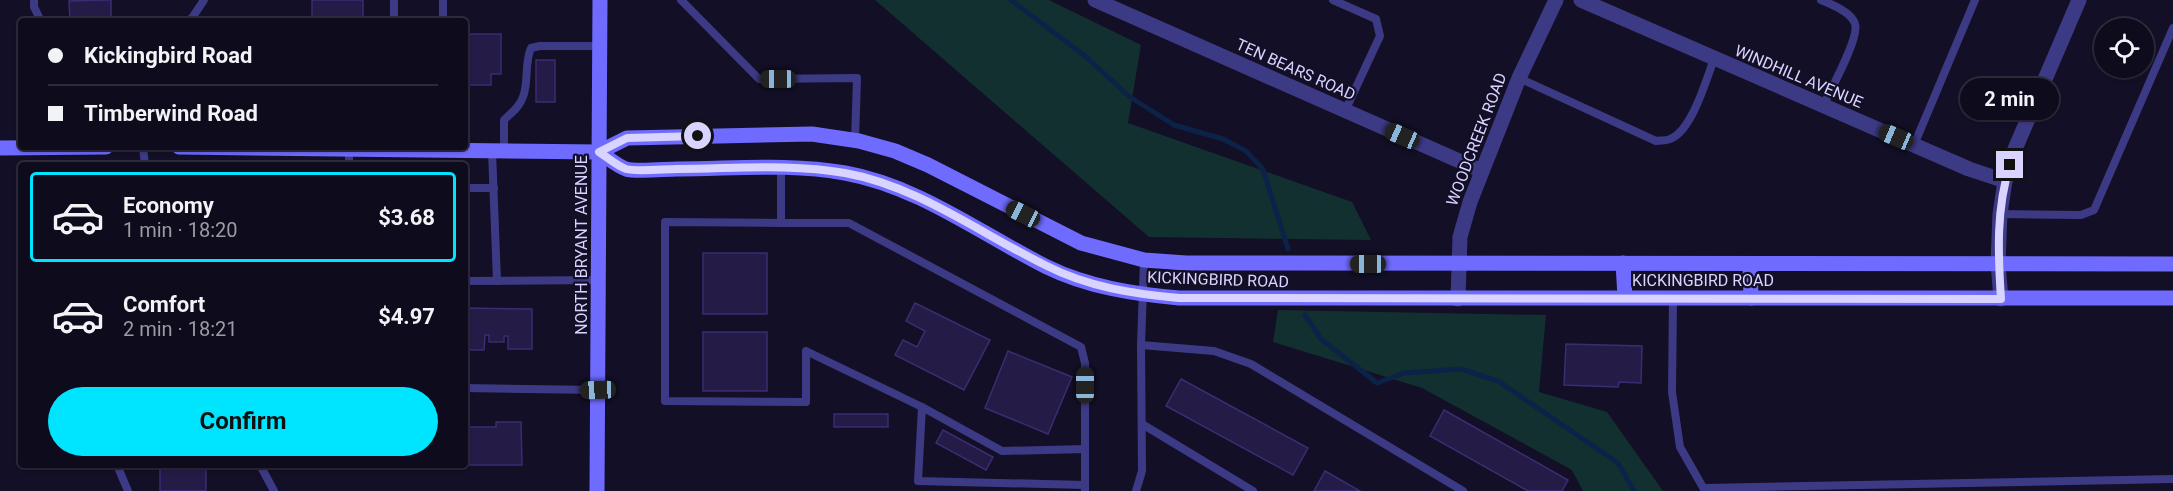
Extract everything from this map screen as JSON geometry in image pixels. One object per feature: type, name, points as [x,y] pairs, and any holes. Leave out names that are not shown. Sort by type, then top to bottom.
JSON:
[{"type":"street","name":"NORTH BRYANT AVENUE","points":[[597,491],[600,0]]},
{"type":"street","name":"TEN BEARS ROAD","points":[[1095,0],[1482,171]]},
{"type":"street","name":"WOODCREEK ROAD","points":[[1458,299],[1461,237],[1470,202],[1519,78],[1556,0]]},
{"type":"street","name":"WINDHILL AVENUE","points":[[1581,0],[1969,169],[2005,181]]},
{"type":"street","points":[[2001,299],[1998,263],[2000,214],[2005,181],[2015,149],[2079,0]]},
{"type":"street","name":"KICKINGBIRD ROAD","points":[[599,152],[627,138],[812,134],[855,141],[895,151],[928,165],[1081,243],[1144,260],[1186,263],[2173,264]]},
{"type":"street","points":[[0,148],[18,148]]},
{"type":"street","points":[[463,150],[599,152]]},
{"type":"street","name":"KICKINGBIRD ROAD","points":[[599,152],[627,169],[782,168],[828,171],[875,181],[913,195],[1049,267],[1108,289],[1143,295],[1179,298],[1458,299],[2173,298]]},
{"type":"street","points":[[1623,264],[1625,297]]},
{"type":"street","points":[[1750,264],[1751,298]]},
{"type":"lane","points":[[34,0],[34,7],[40,18]]},
{"type":"lane","points":[[192,18],[204,0]]},
{"type":"lane","points":[[394,0],[394,18]]},
{"type":"lane","points":[[443,0],[443,18]]},
{"type":"lane","points":[[681,0],[759,79],[857,78],[855,141]]},
{"type":"lane","points":[[1333,0],[1376,19],[1379,27],[1380,36],[1346,111]]},
{"type":"lane","points":[[1821,0],[1850,16],[1856,24],[1856,34],[1850,51],[1823,106]]},
{"type":"lane","points":[[1914,145],[1976,0]]},
{"type":"lane","points":[[2000,214],[2081,215],[2094,210],[2173,28]]},
{"type":"lane","points":[[498,281],[494,188],[498,151],[504,120],[516,109],[524,96],[528,55],[531,48],[600,46]]},
{"type":"lane","points":[[1519,78],[1656,141],[1672,139],[1684,127],[1696,109],[1714,59]]},
{"type":"lane","points":[[781,223],[782,168]]},
{"type":"lane","points":[[468,188],[494,188]]},
{"type":"lane","points":[[922,407],[918,481],[1085,488],[1085,449],[1085,363],[1081,347],[849,223],[665,222],[665,401],[806,402],[806,351],[922,407],[1002,451],[1085,449]]},
{"type":"lane","points":[[1144,260],[1141,345],[1142,471],[1137,488],[1148,491]]},
{"type":"lane","points":[[468,281],[599,280]]},
{"type":"lane","points":[[1672,299],[1672,392],[1680,447],[1705,489],[2173,479]]},
{"type":"lane","points":[[1141,345],[1214,351],[1251,364],[1463,491]]},
{"type":"lane","points":[[468,388],[598,390]]},
{"type":"lane","points":[[1142,424],[1253,491]]},
{"type":"lane","points":[[118,468],[128,491]]},
{"type":"lane","points":[[262,468],[274,491]]},
{"type":"green space","points":[[875,0],[1049,0],[1141,45],[1128,123],[1352,202],[1371,240],[1149,237]]},
{"type":"green space","points":[[1278,310],[1546,315],[1539,392],[1607,412],[1663,491],[1583,491],[1572,470],[1422,388],[1273,342]]},
{"type":"building","points":[[111,0],[111,18],[70,18],[69,1]]},
{"type":"building","points":[[312,0],[363,0],[363,18],[312,18]]},
{"type":"building","points":[[468,34],[501,34],[501,74],[491,74],[491,85],[468,85]]},
{"type":"building","points":[[536,60],[555,60],[555,102],[536,102]]},
{"type":"building","points":[[703,253],[767,253],[767,314],[703,314]]},
{"type":"building","points":[[915,303],[990,340],[964,390],[895,355],[903,340],[917,347],[925,331],[906,321]]},
{"type":"building","points":[[468,308],[532,309],[532,349],[508,349],[508,336],[504,336],[504,342],[489,342],[489,335],[485,335],[484,350],[468,350]]},
{"type":"building","points":[[703,332],[767,332],[767,391],[703,391]]},
{"type":"building","points":[[1566,344],[1642,346],[1641,383],[1619,382],[1618,387],[1564,385]]},
{"type":"building","points":[[1008,351],[1072,377],[1048,434],[985,408]]},
{"type":"building","points":[[1181,379],[1308,448],[1293,475],[1166,406]]},
{"type":"building","points":[[1444,410],[1568,480],[1562,491],[1528,491],[1430,436]]},
{"type":"building","points":[[834,414],[888,414],[888,427],[834,427]]},
{"type":"building","points":[[496,422],[521,422],[522,465],[468,465],[468,427],[496,427]]},
{"type":"building","points":[[943,430],[993,457],[986,470],[936,443]]},
{"type":"building","points":[[160,468],[206,468],[206,491],[160,491]]},
{"type":"building","points":[[1325,471],[1360,491],[1314,491]]},
{"type":"waterway","points":[[1011,0],[1085,56],[1130,97],[1174,125],[1223,139],[1246,151],[1263,169],[1288,249]]},
{"type":"waterway","points":[[1305,315],[1321,339],[1377,383],[1404,373],[1461,369],[1498,381],[1618,463],[1634,491]]},
{"type":"route","points":[[698,136],[627,138],[599,152],[627,169],[788,168],[846,173],[913,195],[1049,267],[1079,279],[1108,289],[1179,298],[2001,299],[1998,263],[2000,214],[2010,165]]}]
